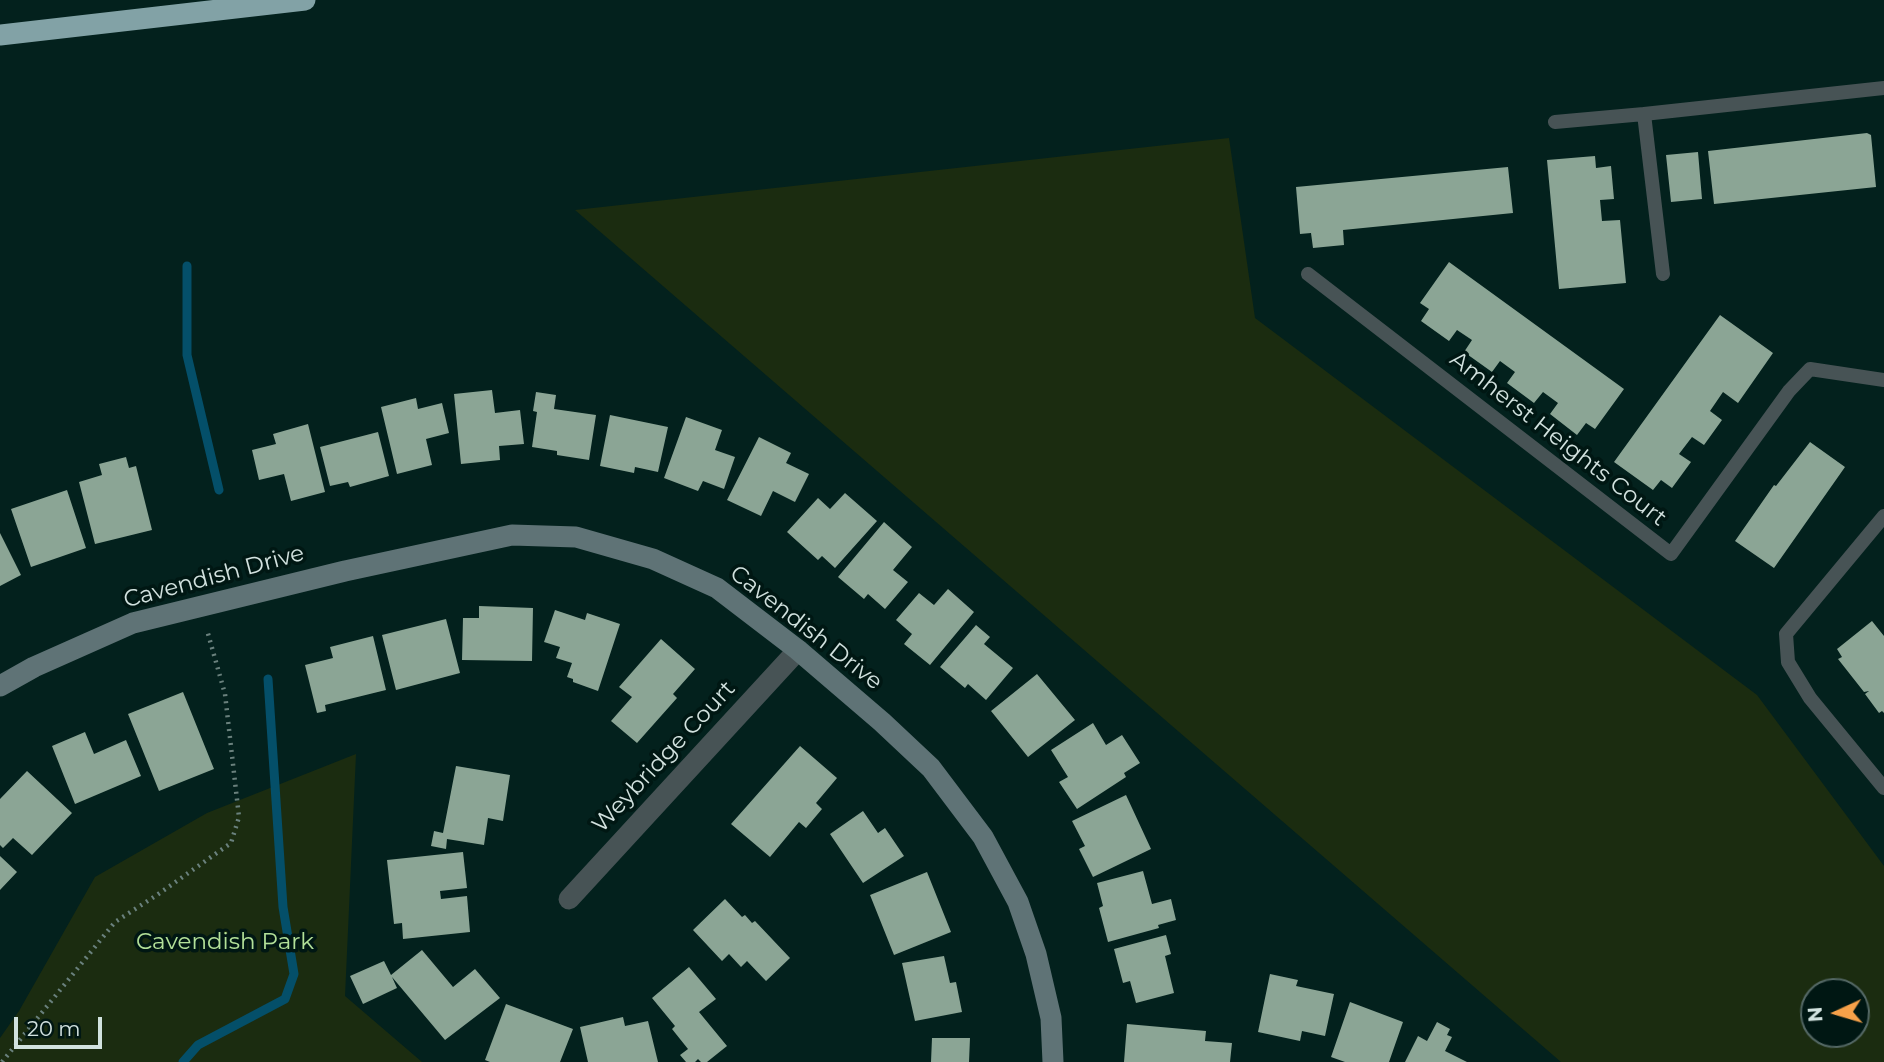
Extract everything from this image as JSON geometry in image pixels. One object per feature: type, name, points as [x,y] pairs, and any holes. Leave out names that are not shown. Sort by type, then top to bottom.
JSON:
[{"type":"highway","points":[[0,35],[305,0]]},
{"type":"street","name":"Cavendish Drive","points":[[0,686],[34,667],[134,623],[345,570],[512,535],[576,537],[653,559],[717,588],[798,650],[931,768],[983,837],[1018,902],[1036,954],[1051,1018],[1054,1062]]},
{"type":"street","name":"Weybridge Court","points":[[569,899],[798,650]]},
{"type":"lane","points":[[1555,121],[1884,88]]},
{"type":"lane","points":[[1644,114],[1663,274]]},
{"type":"lane","name":"Amherst Heights Court","points":[[1308,274],[1671,554],[1789,391],[1810,369],[1884,380]]},
{"type":"lane","points":[[1884,516],[1786,634],[1788,662],[1810,698],[1884,788]]},
{"type":"path","points":[[2,1062],[115,922],[231,843],[239,817],[225,694],[200,607]]},
{"type":"green space","points":[[1229,138],[1255,318],[1757,695],[1884,866],[1884,1062],[1561,1062],[575,210]]},
{"type":"green space","name":"Cavendish Park","points":[[356,754],[345,996],[422,1062],[0,1062],[0,1038],[19,1011],[95,877],[207,813]]},
{"type":"building","points":[[1867,133],[1871,135],[1876,187],[1714,204],[1708,151]]},
{"type":"building","points":[[1698,152],[1702,199],[1671,202],[1666,155]]},
{"type":"building","points":[[1595,156],[1596,168],[1611,166],[1614,199],[1600,200],[1602,221],[1620,220],[1626,283],[1559,289],[1547,160]]},
{"type":"building","points":[[1508,167],[1513,213],[1343,230],[1344,245],[1313,248],[1311,233],[1300,234],[1296,187]]},
{"type":"building","points":[[1449,262],[1624,389],[1595,429],[1586,423],[1577,435],[1550,414],[1558,403],[1543,392],[1534,403],[1507,383],[1515,372],[1500,361],[1492,372],[1464,352],[1472,340],[1457,330],[1449,341],[1421,321],[1429,309],[1420,303]]},
{"type":"building","points":[[1720,315],[1773,353],[1738,403],[1723,392],[1710,411],[1722,420],[1704,445],[1692,437],[1679,454],[1691,462],[1672,488],[1661,480],[1653,490],[1614,462]]},
{"type":"building","points":[[492,390],[495,413],[520,410],[524,444],[499,446],[500,460],[461,464],[454,394]]},
{"type":"building","points":[[536,392],[556,395],[554,409],[596,415],[589,460],[557,455],[557,451],[532,447],[537,412],[533,411]]},
{"type":"building","points":[[416,398],[418,409],[442,403],[449,433],[426,439],[432,465],[397,474],[381,407]]},
{"type":"building","points":[[610,415],[668,427],[658,472],[635,467],[634,473],[600,466]]},
{"type":"building","points":[[686,417],[722,430],[715,450],[735,457],[724,489],[703,481],[698,491],[664,478]]},
{"type":"building","points":[[308,424],[325,492],[291,501],[284,474],[259,480],[252,450],[276,444],[273,434]]},
{"type":"building","points":[[378,432],[389,476],[350,487],[348,482],[330,486],[320,447]]},
{"type":"building","points":[[759,437],[791,453],[786,463],[809,474],[795,502],[773,491],[761,516],[727,500]]},
{"type":"building","points":[[1810,442],[1845,467],[1774,568],[1735,541],[1774,485],[1776,486]]},
{"type":"building","points":[[126,457],[129,468],[136,466],[152,530],[95,544],[79,482],[102,475],[99,464]]},
{"type":"building","points":[[67,490],[86,548],[31,567],[11,509]]},
{"type":"building","points":[[845,493],[877,521],[835,568],[822,556],[818,560],[787,532],[818,498],[830,509]]},
{"type":"building","points":[[884,522],[912,547],[893,570],[908,582],[885,609],[868,594],[864,599],[838,577]]},
{"type":"building","points":[[0,533],[21,575],[0,586]]},
{"type":"building","points":[[948,589],[974,612],[930,665],[904,644],[912,634],[896,620],[919,593],[934,605]]},
{"type":"building","points":[[479,606],[533,608],[532,661],[462,660],[463,618],[479,618]]},
{"type":"building","points":[[555,610],[585,620],[587,613],[620,624],[598,691],[567,677],[572,663],[556,658],[560,647],[544,642]]},
{"type":"building","points":[[446,619],[460,673],[396,690],[382,635]]},
{"type":"building","points":[[1872,621],[1884,636],[1884,713],[1879,713],[1865,694],[1869,691],[1864,692],[1838,659],[1842,657],[1837,649]]},
{"type":"building","points":[[976,625],[990,637],[984,644],[1013,668],[986,700],[968,684],[965,688],[940,667]]},
{"type":"building","points":[[373,636],[386,690],[325,705],[326,711],[317,713],[305,665],[333,658],[330,647]]},
{"type":"building","points":[[661,639],[695,669],[673,694],[677,698],[637,743],[611,721],[632,697],[619,687]]},
{"type":"building","points":[[1037,674],[1075,720],[1028,757],[991,711]]},
{"type":"building","points":[[183,692],[214,769],[159,791],[128,714]]},
{"type":"building","points":[[1093,723],[1106,745],[1122,735],[1140,763],[1124,773],[1126,777],[1077,809],[1059,782],[1068,777],[1051,750]]},
{"type":"building","points":[[85,732],[94,754],[126,740],[141,776],[75,804],[52,746]]},
{"type":"building","points":[[800,746],[837,778],[816,803],[822,809],[806,828],[799,822],[770,857],[731,824]]},
{"type":"building","points":[[456,766],[510,775],[503,821],[488,818],[484,845],[447,839],[446,849],[431,846],[434,831],[443,833]]},
{"type":"building","points":[[27,771],[72,813],[32,855],[13,838],[3,848],[0,845],[0,799]]},
{"type":"building","points":[[1126,795],[1151,849],[1093,877],[1079,849],[1085,846],[1072,821]]},
{"type":"building","points":[[863,811],[878,833],[885,828],[904,856],[863,883],[830,834]]},
{"type":"building","points":[[463,852],[467,888],[440,891],[441,899],[467,896],[470,932],[403,939],[402,923],[394,924],[387,860]]},
{"type":"building","points":[[0,856],[17,872],[0,890]]},
{"type":"building","points":[[1143,871],[1152,904],[1171,899],[1176,920],[1158,925],[1159,928],[1108,942],[1099,908],[1103,906],[1097,883]]},
{"type":"building","points":[[927,872],[951,932],[894,955],[870,895]]},
{"type":"building","points":[[725,899],[742,917],[745,915],[752,923],[755,921],[790,958],[766,981],[747,961],[741,967],[729,954],[722,961],[693,930]]},
{"type":"building","points":[[1166,935],[1171,954],[1165,956],[1174,993],[1136,1003],[1130,981],[1123,983],[1114,949]]},
{"type":"building","points":[[422,950],[453,987],[475,969],[500,998],[445,1040],[392,977],[397,988],[363,1004],[350,976],[384,961],[391,975]]},
{"type":"building","points":[[944,956],[950,983],[956,982],[962,1012],[915,1021],[902,963]]},
{"type":"building","points":[[689,967],[716,999],[699,1012],[727,1046],[707,1062],[698,1059],[695,1062],[686,1062],[680,1055],[688,1049],[672,1029],[675,1026],[652,998]]},
{"type":"building","points":[[1270,974],[1298,980],[1296,986],[1334,994],[1325,1036],[1302,1031],[1300,1041],[1258,1032]]},
{"type":"building","points":[[1350,1002],[1403,1022],[1389,1062],[1345,1062],[1331,1057]]},
{"type":"building","points":[[506,1004],[573,1029],[560,1062],[485,1060]]},
{"type":"building","points":[[623,1017],[625,1026],[648,1021],[658,1062],[588,1062],[580,1027]]},
{"type":"building","points":[[1437,1022],[1450,1029],[1447,1035],[1452,1037],[1445,1051],[1467,1062],[1405,1062],[1418,1036],[1427,1041]]},
{"type":"building","points":[[1127,1024],[1206,1031],[1205,1041],[1232,1043],[1230,1062],[1124,1062]]},
{"type":"building","points":[[932,1038],[970,1038],[969,1062],[931,1062]]},
{"type":"waterway","points":[[187,266],[187,355],[219,490]]},
{"type":"waterway","points":[[183,1062],[198,1045],[285,999],[294,974],[283,907],[268,679]]}]
